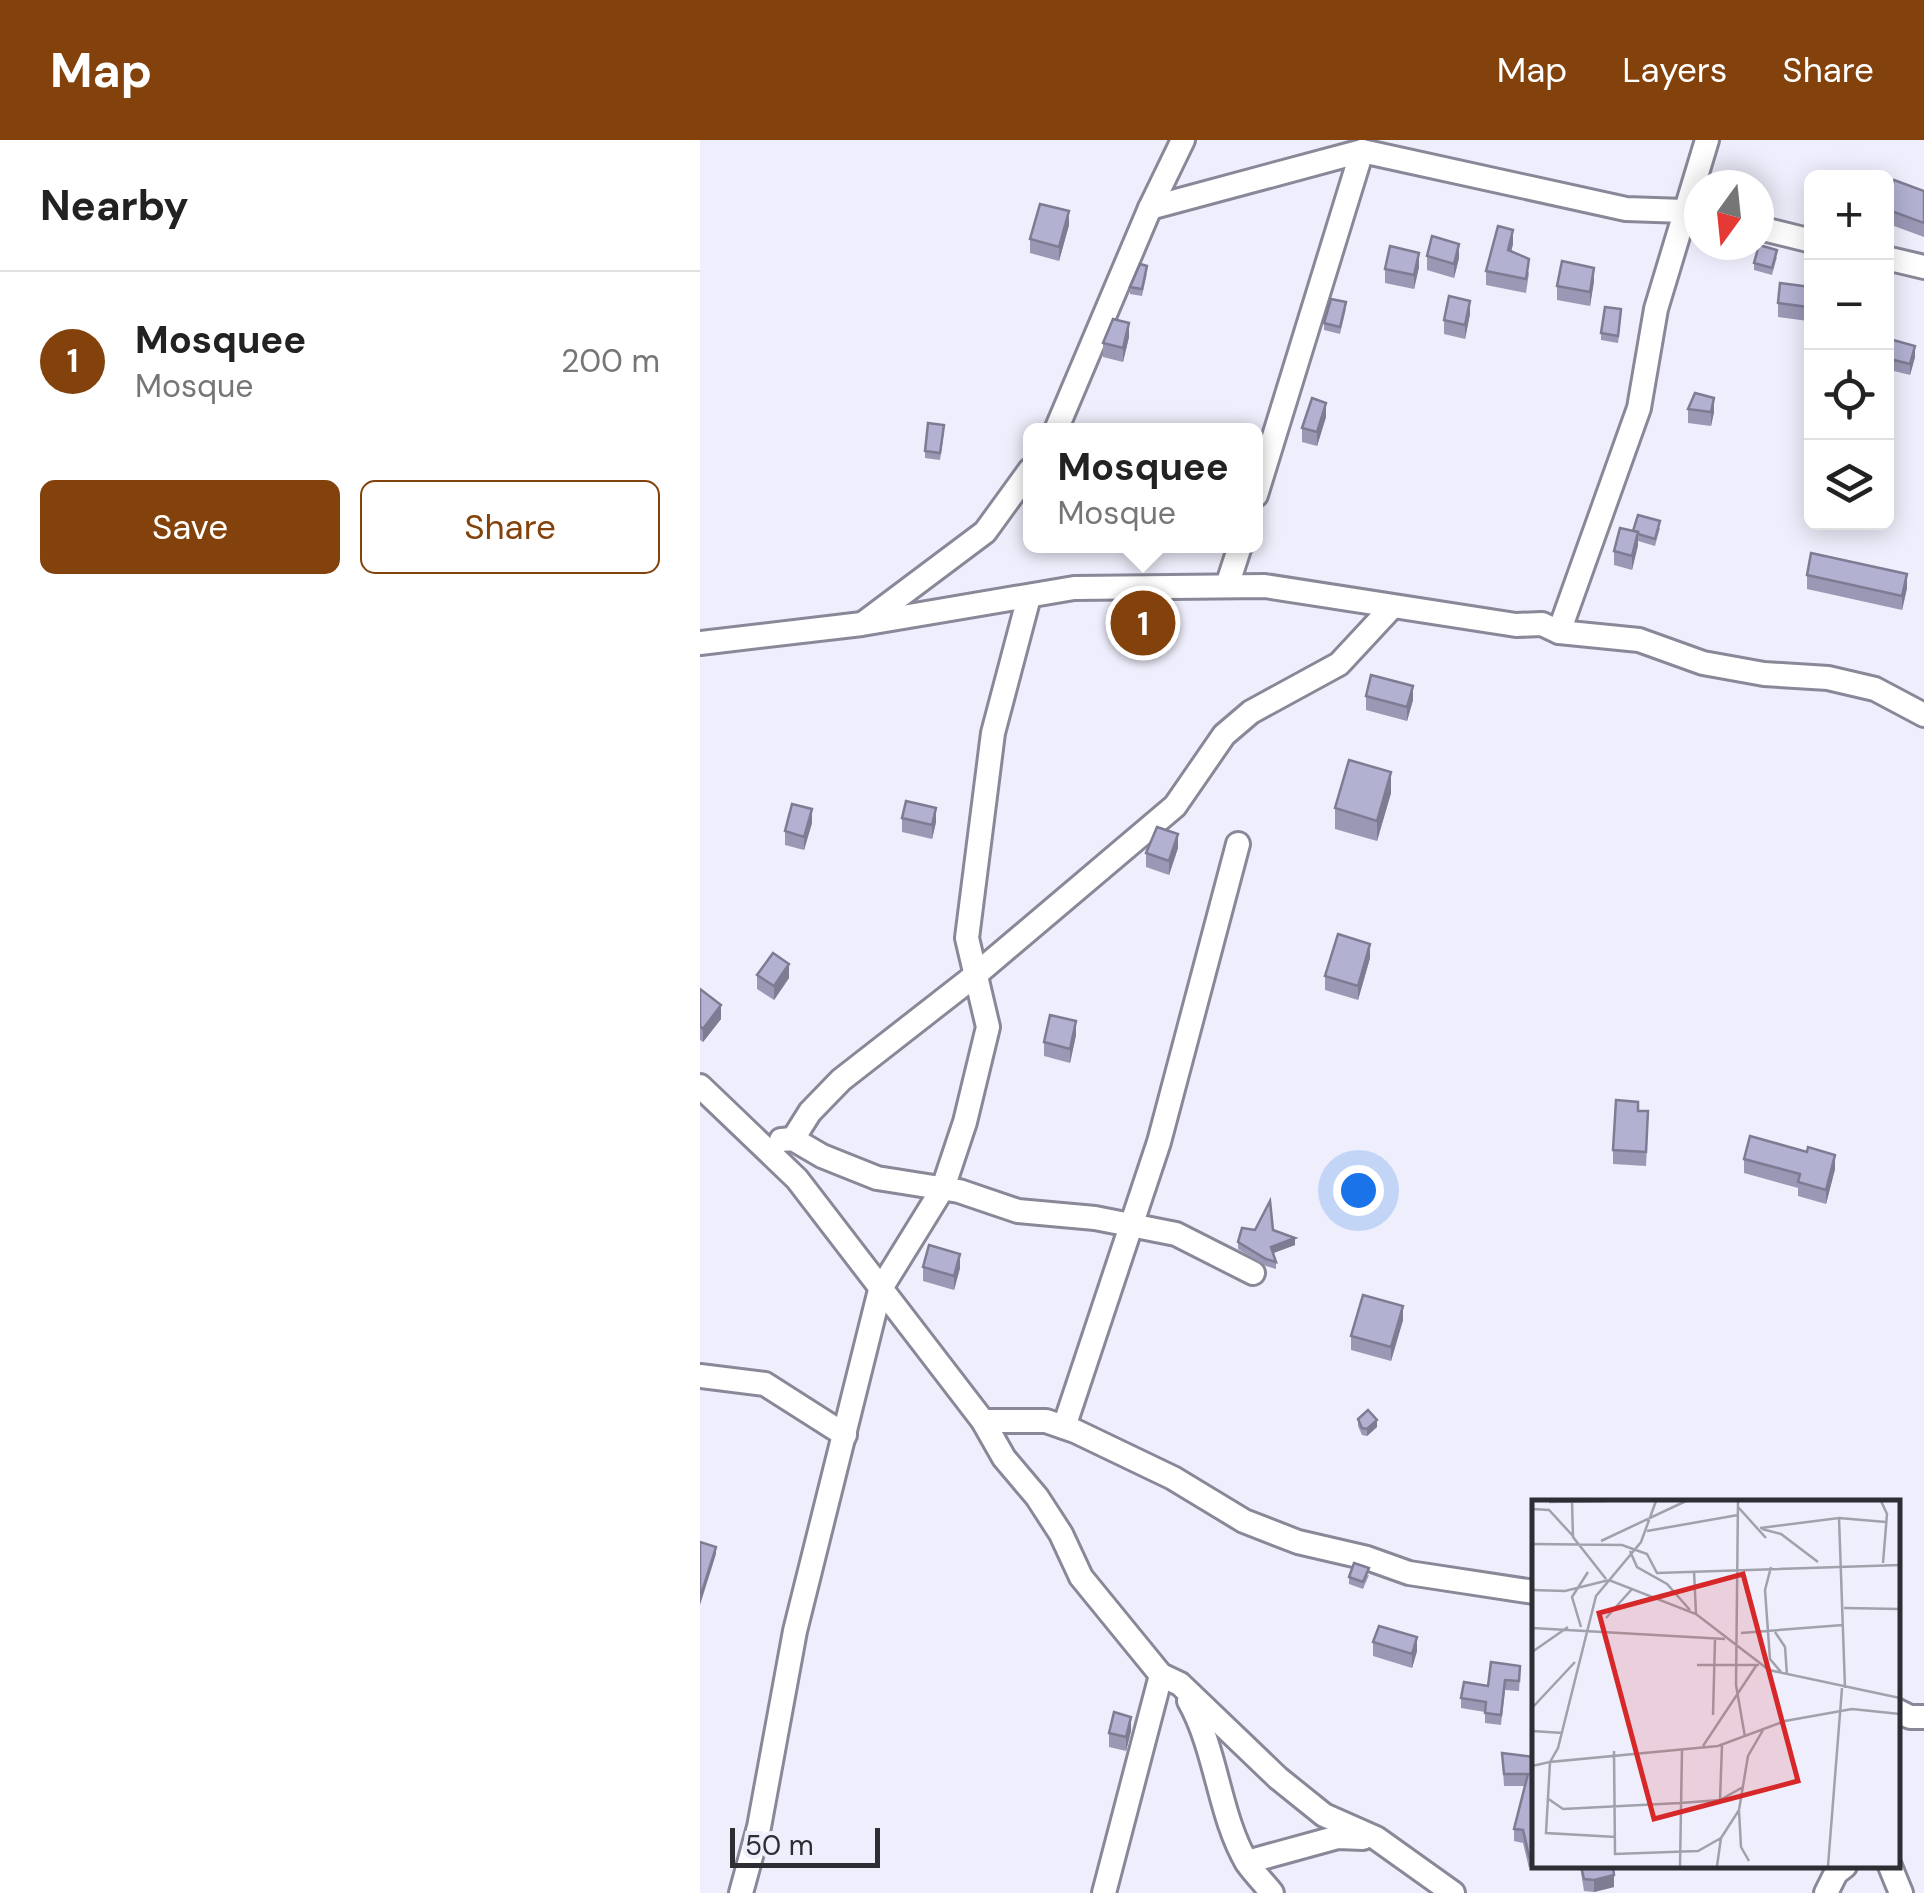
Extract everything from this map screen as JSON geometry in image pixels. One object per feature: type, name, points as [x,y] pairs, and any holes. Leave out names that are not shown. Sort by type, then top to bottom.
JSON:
[{"type":"street","points":[[1059,423],[1182,140]]},
{"type":"street","points":[[1700,170],[1707,140]]},
{"type":"street","points":[[1150,208],[1362,151],[1626,209],[1684,212]]},
{"type":"street","points":[[1263,472],[1362,151]]},
{"type":"street","points":[[1559,632],[1638,408],[1656,310],[1684,232]]},
{"type":"street","points":[[1774,232],[1804,239]]},
{"type":"street","points":[[1894,260],[1924,267]]},
{"type":"street","points":[[862,624],[984,532],[1023,479]]},
{"type":"street","points":[[1227,586],[1238,553]]},
{"type":"street","points":[[700,643],[862,624],[1074,588],[1265,586],[1516,625],[1542,624],[1559,632],[1639,640],[1703,663],[1764,674],[1828,678],[1875,688],[1924,714]]},
{"type":"street","points":[[741,1893],[759,1826],[795,1630],[880,1290],[943,1188],[965,1122],[988,1026],[966,938],[993,733],[1028,597]]},
{"type":"street","points":[[793,1139],[810,1112],[841,1080],[974,977],[1176,806],[1224,736],[1250,712],[1339,664],[1392,607]]},
{"type":"street","points":[[1064,1427],[1159,1142],[1238,844]]},
{"type":"street","points":[[700,1086],[797,1179],[983,1421],[1004,1458],[1061,1534],[1080,1577],[1170,1680],[1202,1724],[1247,1862],[1272,1893]]},
{"type":"street","points":[[757,1143],[793,1139],[822,1156],[878,1178],[943,1188],[1018,1211],[1095,1218],[1176,1234],[1254,1273]]},
{"type":"street","points":[[700,1376],[765,1384],[845,1435]]},
{"type":"street","points":[[983,1421],[1046,1421],[1064,1427],[1173,1478],[1244,1521],[1298,1542],[1367,1558],[1409,1573],[1532,1592]]},
{"type":"street","points":[[1170,1680],[1278,1778],[1324,1814],[1376,1838],[1453,1893]]},
{"type":"street","points":[[1104,1893],[1170,1680]]},
{"type":"street","points":[[1899,1712],[1924,1718]]},
{"type":"street","points":[[1247,1862],[1338,1836],[1376,1838]]},
{"type":"street","points":[[1826,1893],[1842,1868]]},
{"type":"street","points":[[1891,1868],[1901,1893]]},
{"type":"building","points":[[1894,180],[1924,191],[1924,223],[1894,212]]},
{"type":"building","points":[[1040,204],[1069,211],[1059,247],[1030,239]]},
{"type":"building","points":[[1498,226],[1513,230],[1508,250],[1529,259],[1526,279],[1486,271]]},
{"type":"building","points":[[1432,236],[1459,244],[1454,264],[1427,256]]},
{"type":"building","points":[[1390,246],[1419,253],[1414,275],[1385,269]]},
{"type":"building","points":[[1774,249],[1777,250],[1772,268],[1754,263],[1774,260]]},
{"type":"building","points":[[1562,261],[1594,268],[1590,292],[1557,286]]},
{"type":"building","points":[[1140,264],[1147,266],[1142,289],[1130,287]]},
{"type":"building","points":[[1780,283],[1804,286],[1804,306],[1778,303]]},
{"type":"building","points":[[1449,296],[1470,301],[1465,325],[1444,320]]},
{"type":"building","points":[[1331,299],[1346,302],[1340,327],[1324,323]]},
{"type":"building","points":[[1605,307],[1621,309],[1618,336],[1601,333]]},
{"type":"building","points":[[1113,319],[1129,323],[1123,348],[1103,343]]},
{"type":"building","points":[[1894,340],[1915,346],[1910,364],[1894,360]]},
{"type":"building","points":[[1695,393],[1714,398],[1711,412],[1688,409]]},
{"type":"building","points":[[1312,398],[1326,403],[1317,432],[1302,428]]},
{"type":"building","points":[[928,423],[944,425],[940,453],[925,451]]},
{"type":"building","points":[[1638,515],[1660,521],[1655,539],[1633,531]]},
{"type":"building","points":[[1620,528],[1638,532],[1632,556],[1614,551]]},
{"type":"building","points":[[1811,553],[1907,574],[1902,596],[1807,575]]},
{"type":"building","points":[[1136,606],[1160,614],[1153,639],[1128,631]]},
{"type":"building","points":[[1371,675],[1413,686],[1407,707],[1366,696]]},
{"type":"building","points":[[1349,760],[1391,772],[1377,821],[1335,808]]},
{"type":"building","points":[[906,801],[936,808],[932,825],[902,818]]},
{"type":"building","points":[[792,804],[812,809],[804,837],[785,831]]},
{"type":"building","points":[[1157,827],[1178,834],[1169,861],[1146,853]]},
{"type":"building","points":[[1338,934],[1370,944],[1358,986],[1325,976]]},
{"type":"building","points":[[773,953],[789,964],[774,986],[757,975]]},
{"type":"building","points":[[700,989],[721,1005],[703,1029],[700,1026]]},
{"type":"building","points":[[1050,1015],[1076,1021],[1070,1049],[1044,1042]]},
{"type":"building","points":[[1616,1100],[1638,1102],[1638,1111],[1648,1111],[1646,1152],[1613,1150]]},
{"type":"building","points":[[1750,1136],[1807,1152],[1808,1147],[1835,1155],[1826,1190],[1798,1182],[1800,1174],[1744,1159]]},
{"type":"building","points":[[1270,1201],[1273,1230],[1295,1238],[1271,1247],[1276,1262],[1238,1242],[1242,1228],[1255,1230]]},
{"type":"building","points":[[929,1245],[960,1254],[954,1276],[923,1267]]},
{"type":"building","points":[[1363,1295],[1403,1306],[1391,1347],[1351,1336]]},
{"type":"building","points":[[1368,1410],[1377,1420],[1367,1429],[1362,1428],[1358,1419]]},
{"type":"building","points":[[700,1542],[716,1547],[700,1598]]},
{"type":"building","points":[[1354,1563],[1369,1568],[1363,1582],[1349,1577]]},
{"type":"building","points":[[1379,1626],[1417,1637],[1412,1654],[1373,1642]]},
{"type":"building","points":[[1491,1662],[1520,1666],[1519,1681],[1505,1680],[1501,1715],[1485,1713],[1486,1702],[1461,1698],[1464,1682],[1488,1686]]},
{"type":"building","points":[[1114,1712],[1131,1717],[1126,1737],[1109,1733]]},
{"type":"building","points":[[1502,1753],[1532,1757],[1529,1856],[1523,1830],[1514,1829],[1528,1774],[1504,1774]]},
{"type":"building","points":[[1581,1868],[1613,1868],[1614,1875],[1584,1879]]},
{"type":"place","name":"Mosquee","points":[[1143,623]]}]
